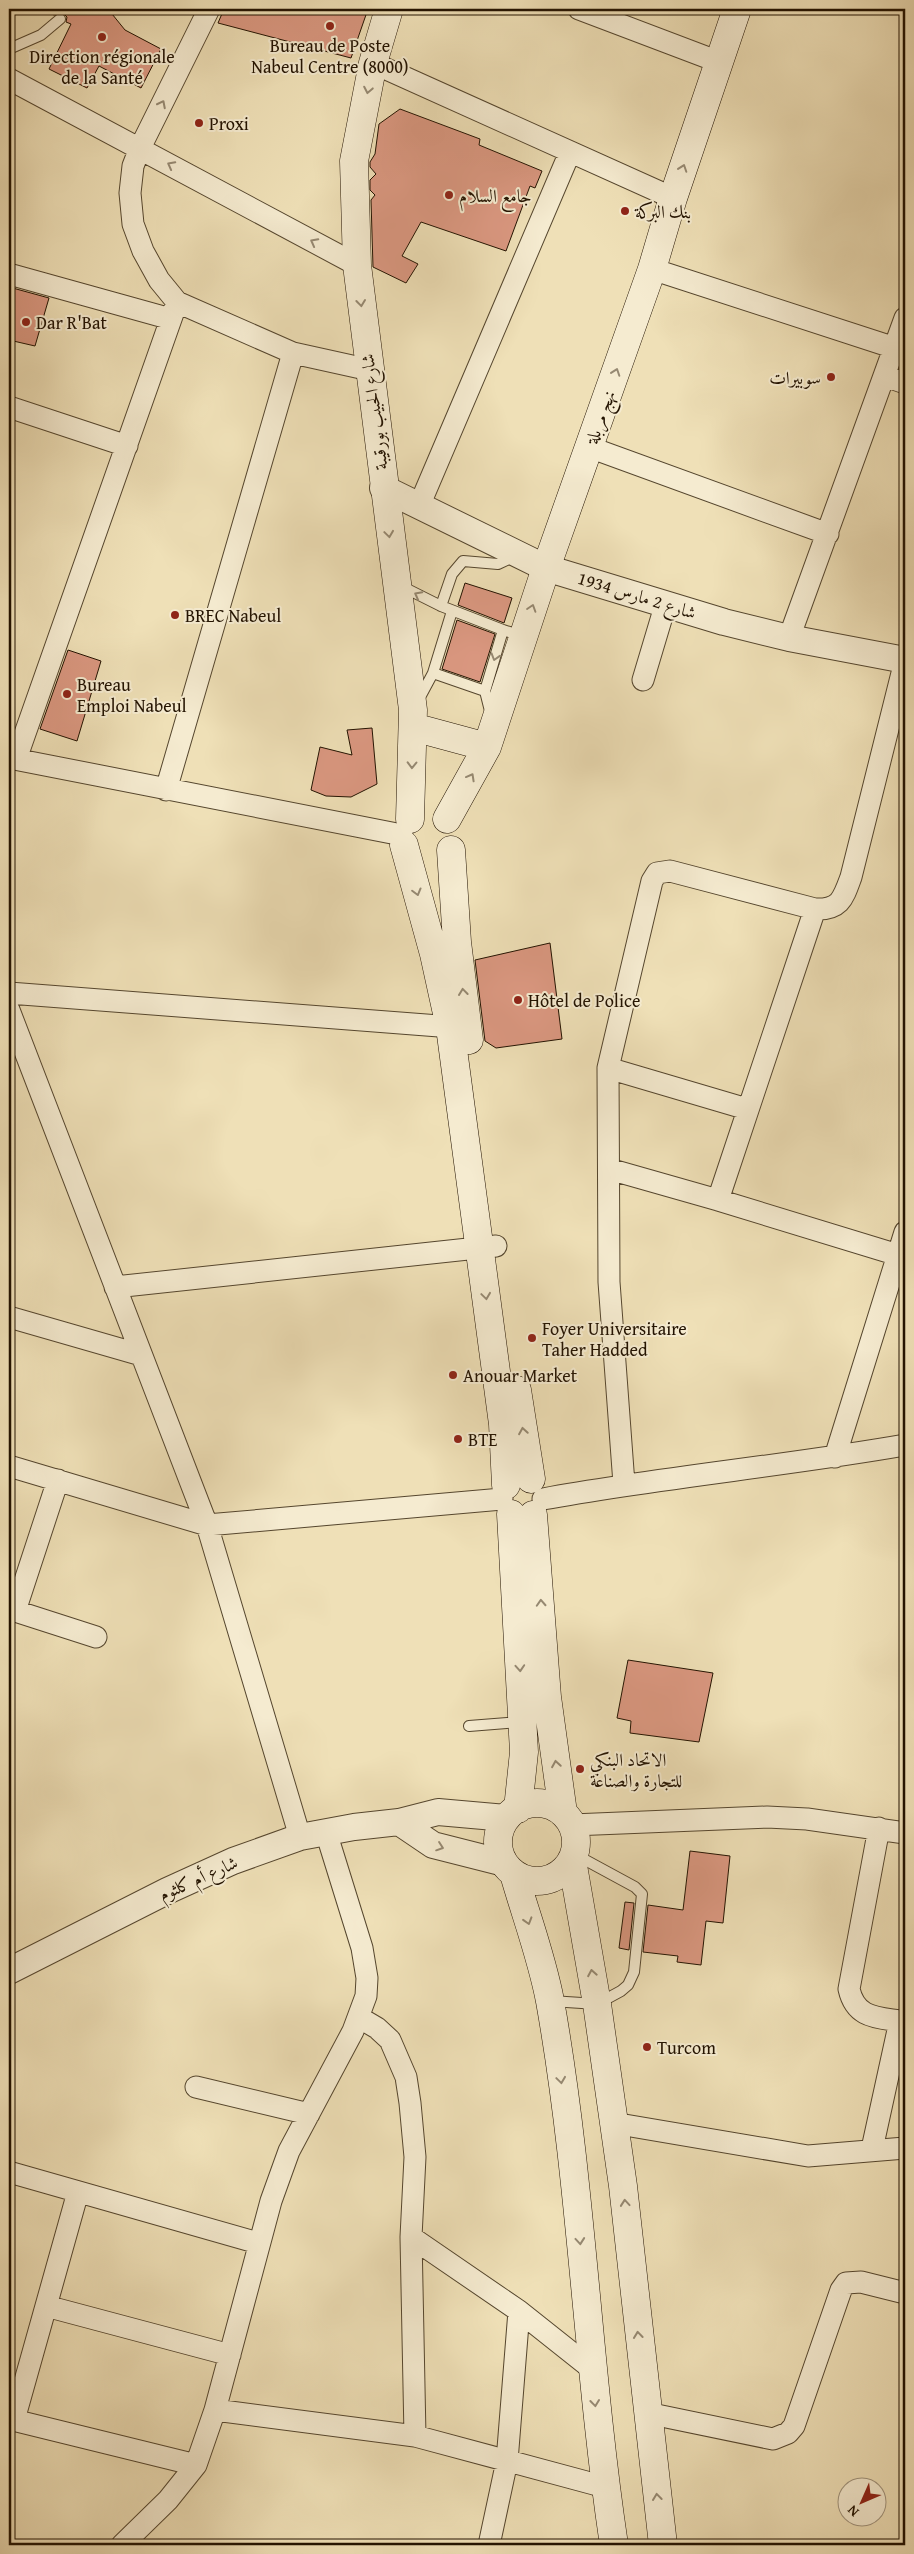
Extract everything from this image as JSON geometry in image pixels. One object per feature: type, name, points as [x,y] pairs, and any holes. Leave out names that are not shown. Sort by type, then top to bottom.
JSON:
[{"type":"main road","name":"شارع الحبيب بورقيبة","points":[[389,9],[373,63],[354,161],[357,265],[383,488],[413,718],[405,833],[434,954],[459,1028]]},
{"type":"main road","name":"نهج مربلة","points":[[447,819],[491,736],[513,633],[546,568],[652,269],[672,198],[738,9]]},
{"type":"main road","points":[[413,718],[491,736]]},
{"type":"main road","points":[[451,850],[444,858],[436,862],[426,863],[416,860],[408,854],[405,833],[426,811],[438,813],[447,819],[453,829],[454,840],[451,850],[457,942],[459,1028],[488,1248],[503,1424],[521,1498],[537,1721],[567,1819],[576,1839],[573,1857],[597,2004],[612,2123],[623,2186],[663,2545]]},
{"type":"main road","points":[[537,1721],[524,1752],[512,1813],[499,1832],[498,1848],[509,1869],[550,2001],[574,2173],[592,2368],[605,2487],[614,2545]]},
{"type":"main road","points":[[512,1813],[527,1804],[539,1803],[552,1806],[567,1819]]},
{"type":"main road","points":[[509,1869],[526,1880],[546,1880],[564,1871],[573,1857]]},
{"type":"street","points":[[209,9],[140,148],[133,166],[130,193],[133,224],[143,251],[174,311],[127,446],[12,759],[166,790],[405,833]]},
{"type":"street","points":[[579,9],[719,62]]},
{"type":"street","points":[[373,63],[672,198]]},
{"type":"street","points":[[9,79],[357,265]]},
{"type":"street","points":[[419,506],[570,152]]},
{"type":"street","points":[[652,269],[895,348]]},
{"type":"street","points":[[9,274],[174,311],[293,353],[370,370]]},
{"type":"street","points":[[789,638],[905,318]]},
{"type":"street","points":[[166,790],[293,353]]},
{"type":"street","points":[[884,376],[905,383]]},
{"type":"street","points":[[9,407],[127,446]]},
{"type":"street","points":[[589,447],[828,534]]},
{"type":"street","name":"شارع 2 مارس 1934","points":[[383,488],[546,568],[724,622],[789,638],[905,661]]},
{"type":"street","points":[[643,680],[666,603]]},
{"type":"street","points":[[624,1484],[610,1282],[608,1068],[652,882],[657,874],[670,871],[815,909],[828,910],[835,907],[844,896],[851,877],[905,661]]},
{"type":"street","points":[[718,1200],[815,909]]},
{"type":"street","points":[[9,993],[459,1028]]},
{"type":"street","points":[[9,1010],[207,1525],[300,1837]]},
{"type":"street","points":[[608,1068],[747,1109]]},
{"type":"street","points":[[609,1169],[898,1255]]},
{"type":"street","points":[[834,1457],[905,1232]]},
{"type":"street","points":[[115,1287],[488,1248]]},
{"type":"street","points":[[9,1317],[141,1355]]},
{"type":"street","points":[[9,1466],[207,1525],[521,1498],[834,1457],[905,1445]]},
{"type":"street","points":[[58,1480],[12,1610],[96,1637]]},
{"type":"street","name":"شارع أم كلثوم","points":[[9,1971],[167,1891],[232,1861],[300,1837],[399,1822],[438,1812],[512,1813]]},
{"type":"street","points":[[567,1819],[767,1817],[879,1828],[905,1833]]},
{"type":"street","points":[[399,1822],[433,1845],[509,1869]]},
{"type":"street","points":[[872,2149],[903,2022],[866,2014],[857,2008],[852,2000],[849,1989],[879,1828]]},
{"type":"street","points":[[122,2545],[168,2500],[196,2464],[215,2410],[258,2243],[289,2151],[360,2018],[366,1996],[367,1978],[362,1948],[326,1832]]},
{"type":"street","points":[[360,2018],[378,2028],[390,2040],[406,2076],[415,2157],[411,2237],[415,2436]]},
{"type":"street","points":[[196,2087],[309,2114]]},
{"type":"street","points":[[612,2123],[808,2156],[872,2149],[905,2148]]},
{"type":"street","points":[[9,2172],[258,2243]]},
{"type":"street","points":[[78,2192],[46,2306],[11,2419],[196,2464]]},
{"type":"street","points":[[411,2237],[519,2310],[592,2368]]},
{"type":"street","points":[[647,2413],[773,2439],[781,2438],[794,2426],[841,2290],[846,2283],[861,2282],[905,2293]]},
{"type":"street","points":[[46,2306],[230,2355]]},
{"type":"street","points":[[489,2545],[508,2461],[519,2310]]},
{"type":"street","points":[[215,2410],[415,2436],[605,2487]]},
{"type":"lane","points":[[9,49],[41,35],[60,19]]},
{"type":"lane","points":[[441,606],[452,574],[463,560],[498,564],[520,554]]},
{"type":"lane","points":[[396,583],[452,611],[513,633],[485,691],[491,736]]},
{"type":"lane","points":[[413,718],[433,673],[452,611]]},
{"type":"lane","points":[[433,673],[485,691]]},
{"type":"lane","points":[[469,1726],[537,1721]]},
{"type":"lane","points":[[550,2001],[597,2004],[628,1985],[634,1972],[643,1899],[639,1890],[573,1857]]},
{"type":"building","name":"Direction régionale de la Santé","points":[[41,9],[108,9],[125,30],[161,49],[141,88],[99,66],[87,88],[49,69],[71,24],[66,22],[67,17],[63,13],[54,15]]},
{"type":"building","points":[[224,9],[368,9],[351,58],[218,23]]},
{"type":"building","name":"جامع السلام","points":[[400,109],[480,139],[479,145],[542,171],[535,188],[530,186],[506,251],[421,222],[402,256],[418,264],[406,283],[373,267],[371,200],[375,195],[370,190],[370,180],[376,174],[370,167],[370,162],[375,154],[379,124]]},
{"type":"building","name":"Dar R'Bat","points":[[9,287],[49,298],[35,346],[9,340]]},
{"type":"building","points":[[465,583],[512,598],[504,623],[458,605]]},
{"type":"building","points":[[457,620],[495,634],[480,682],[442,669]]},
{"type":"building","name":"Bureau Emploi Nabeul","points":[[68,650],[101,661],[77,741],[40,729]]},
{"type":"building","points":[[372,728],[377,784],[351,797],[326,796],[311,790],[320,747],[352,755],[347,730]]},
{"type":"building","name":"Hôtel de Police","points":[[550,943],[562,1039],[496,1048],[485,1041],[475,960]]},
{"type":"building","points":[[628,1660],[713,1673],[699,1742],[630,1733],[631,1721],[617,1718]]},
{"type":"building","points":[[690,1851],[730,1856],[723,1923],[706,1921],[701,1965],[677,1962],[678,1956],[643,1952],[648,1905],[683,1910]]},
{"type":"building","points":[[625,1902],[634,1903],[629,1950],[619,1948]]},
{"type":"place","name":"Bureau de Poste Nabeul Centre (8000)","points":[[330,26]]},
{"type":"place","name":"Direction régionale de la Santé","points":[[102,37]]},
{"type":"place","name":"Proxi","points":[[199,123]]},
{"type":"place","name":"جامع السلام","points":[[449,195]]},
{"type":"place","name":"بنك البركة","points":[[625,211]]},
{"type":"place","name":"Dar R'Bat","points":[[26,322]]},
{"type":"place","name":"سوبيرات","points":[[831,377]]},
{"type":"place","name":"BREC Nabeul","points":[[175,615]]},
{"type":"place","name":"Bureau Emploi Nabeul","points":[[67,694]]},
{"type":"place","name":"Hôtel de Police","points":[[518,1000]]},
{"type":"place","name":"Foyer Universitaire Taher Hadded","points":[[532,1338]]},
{"type":"place","name":"Anouar Market","points":[[453,1375]]},
{"type":"place","name":"BTE","points":[[458,1439]]},
{"type":"place","name":"الاتحاد البنكي للتجارة والصناعة","points":[[580,1769]]},
{"type":"place","name":"Turcom","points":[[647,2047]]}]
